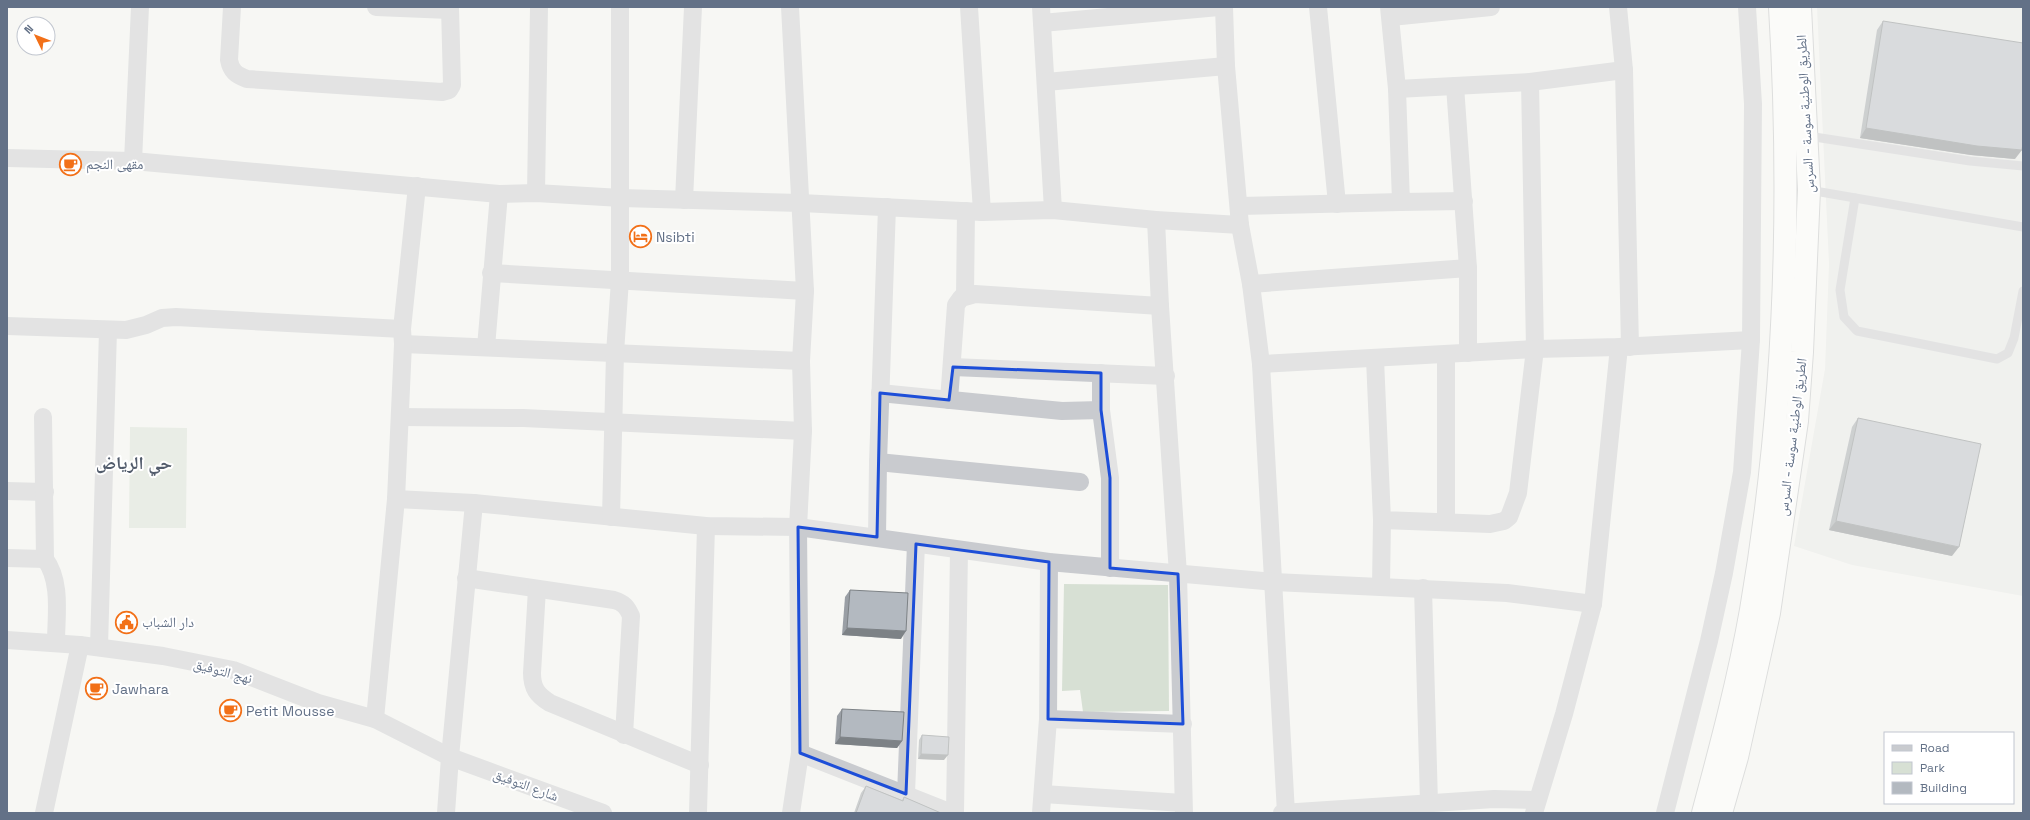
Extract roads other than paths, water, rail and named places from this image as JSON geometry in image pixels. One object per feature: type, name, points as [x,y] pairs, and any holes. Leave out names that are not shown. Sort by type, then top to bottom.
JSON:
[{"type":"highway","name":"الطريق الوطنية سوسة - السرس","points":[[1703,813],[1718,758],[1750,611],[1770,471],[1779,376],[1784,296],[1785,120],[1780,7]]},
{"type":"highway","name":"الطريق الوطنية سوسة - السرس","points":[[1721,813],[1737,757],[1769,613],[1797,422],[1802,352],[1809,190],[1808,136],[1800,7]]},
{"type":"street","points":[[133,162],[140,7]]},
{"type":"street","points":[[232,7],[229,60],[231,69],[238,76],[247,79],[442,92],[449,90],[452,84],[450,8],[376,7]]},
{"type":"street","points":[[536,193],[539,7]]},
{"type":"street","points":[[611,517],[615,353],[620,280],[620,7]]},
{"type":"street","points":[[684,200],[693,7]]},
{"type":"street","points":[[790,7],[805,291],[801,361],[803,431],[798,527],[800,753],[792,813]]},
{"type":"street","points":[[949,400],[953,367],[956,306],[965,296],[974,211],[969,7]]},
{"type":"street","points":[[1053,210],[1042,15],[1219,7]]},
{"type":"street","points":[[1224,7],[1226,66],[1240,225],[1251,284],[1260,364],[1274,582],[1286,813]]},
{"type":"street","points":[[1318,7],[1337,204]]},
{"type":"street","points":[[1401,202],[1396,89],[1390,12],[1491,7]]},
{"type":"street","points":[[1282,813],[1494,799],[1536,807],[1564,714],[1593,604],[1624,347],[1624,70],[1618,7]]},
{"type":"street","points":[[1665,813],[1709,641],[1724,573],[1742,472],[1751,340],[1753,104],[1747,7]]},
{"type":"street","points":[[1046,82],[1226,66]]},
{"type":"street","points":[[1396,89],[1530,82],[1624,70]]},
{"type":"street","points":[[1382,520],[1490,524],[1504,521],[1509,517],[1518,493],[1535,349],[1530,82]]},
{"type":"street","points":[[1455,86],[1468,268],[1468,353]]},
{"type":"street","points":[[7,158],[133,162],[499,194],[536,193],[621,198],[801,203],[974,211],[1053,210],[1156,220],[1240,225]]},
{"type":"street","points":[[375,719],[396,499],[403,336],[417,186]]},
{"type":"street","points":[[486,347],[491,273],[499,194]]},
{"type":"street","points":[[1239,206],[1464,201]]},
{"type":"street","points":[[877,537],[880,393],[887,207]]},
{"type":"street","points":[[1043,794],[1184,808],[1178,574],[1166,376],[1160,306],[1156,220]]},
{"type":"street","points":[[1251,284],[1468,268]]},
{"type":"street","points":[[491,273],[805,291]]},
{"type":"street","points":[[965,296],[975,294],[1160,306]]},
{"type":"street","points":[[7,326],[108,330],[134,328],[162,318],[176,317],[403,336],[486,347],[801,361]]},
{"type":"street","points":[[99,647],[108,330]]},
{"type":"street","points":[[1260,364],[1375,359],[1535,349],[1624,347],[1751,340]]},
{"type":"street","points":[[1446,355],[1446,522]]},
{"type":"street","points":[[1375,359],[1382,520],[1381,586]]},
{"type":"street","points":[[953,367],[1166,376]]},
{"type":"street","points":[[1101,373],[1101,410],[1110,478],[1110,568]]},
{"type":"street","points":[[880,393],[1062,411],[1101,410]]},
{"type":"street","points":[[43,417],[45,558],[52,568],[55,582],[56,643]]},
{"type":"street","points":[[400,417],[523,418],[803,431]]},
{"type":"street","points":[[878,462],[1080,482]]},
{"type":"street","points":[[7,491],[45,492]]},
{"type":"street","points":[[396,499],[474,503],[706,526],[798,527],[1049,562],[1110,568],[1274,582],[1507,593],[1593,604]]},
{"type":"street","points":[[446,813],[466,578],[474,503]]},
{"type":"street","points":[[698,813],[706,526]]},
{"type":"street","points":[[906,794],[916,544]]},
{"type":"street","points":[[800,753],[954,813],[959,550]]},
{"type":"street","points":[[7,558],[45,558]]},
{"type":"street","points":[[1041,813],[1048,719],[1049,562]]},
{"type":"street","points":[[466,578],[614,600],[622,603],[631,616],[624,735]]},
{"type":"street","points":[[1423,588],[1429,803]]},
{"type":"street","points":[[537,589],[532,673],[534,690],[550,703],[624,735],[700,765]]},
{"type":"street","name":"نهج التوفيق","points":[[7,640],[99,647],[163,656],[233,670],[318,703],[375,719],[450,757]]},
{"type":"street","points":[[44,813],[80,645]]},
{"type":"street","points":[[1048,719],[1183,724]]},
{"type":"street","name":"شارع التوفيق","points":[[450,757],[603,813]]},
{"type":"lane","points":[[1808,136],[1970,161],[2023,166]]},
{"type":"lane","points":[[1809,190],[2023,227]]},
{"type":"lane","points":[[1856,198],[1840,290],[1844,317],[1857,331],[1997,359],[2008,353],[2014,338],[2023,291]]},
{"type":"place","name":"مقهى النجم","points":[[71,164]]},
{"type":"place","name":"Nsibti","points":[[640,237]]},
{"type":"place","name":"دار الشباب","points":[[126,622]]},
{"type":"place","name":"Jawhara","points":[[97,689]]},
{"type":"place","name":"Petit Mousse","points":[[230,711]]},
{"type":"district","name":"حي الرياض","points":[[134,462]]}]
